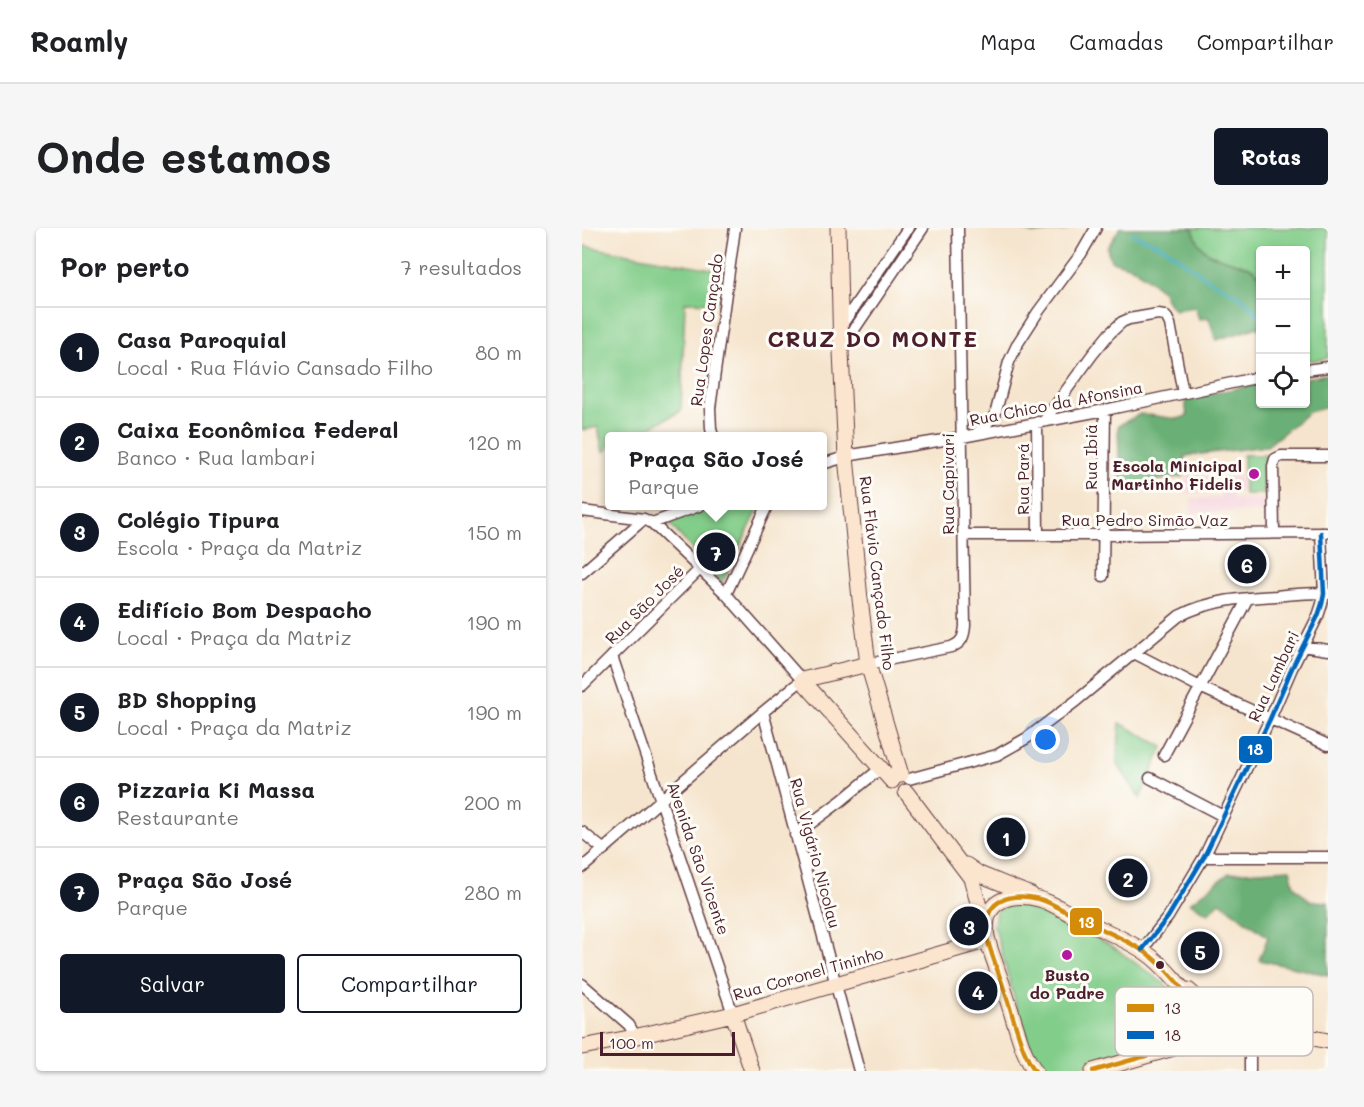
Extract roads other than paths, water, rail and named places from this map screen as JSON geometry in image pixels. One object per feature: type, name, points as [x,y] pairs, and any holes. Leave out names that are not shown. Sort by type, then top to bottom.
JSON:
[{"type":"main road","name":"Rua Flávio Cançado Filho","points":[[838,228],[846,457],[860,599],[868,664],[902,782]]},
{"type":"main road","points":[[868,664],[809,679],[814,686],[815,695],[881,768],[902,782],[973,881],[1028,1071]]},
{"type":"main road","points":[[957,858],[979,874],[1022,890],[1142,950],[1184,987]]},
{"type":"main road","points":[[988,939],[988,916],[992,907],[1000,900],[1010,897],[1039,898]]},
{"type":"main road","name":"Rua Coronel Tininho","points":[[584,1046],[733,1014],[988,939]]},
{"type":"main road","points":[[1170,975],[1179,987]]},
{"type":"main road","name":"Avenida São Vicente","points":[[733,1014],[752,1071]]},
{"type":"main road","points":[[1313,1038],[1328,1041]]},
{"type":"main road","points":[[1024,1053],[1035,1071]]},
{"type":"main road","points":[[1093,1071],[1138,1065],[1158,1056]]},
{"type":"street","name":"Rua Lopes Cançado","points":[[712,432],[711,400],[735,228]]},
{"type":"street","points":[[841,326],[908,228]]},
{"type":"street","points":[[841,352],[923,228]]},
{"type":"street","name":"Rua Capivari","points":[[868,664],[944,649],[958,645],[962,641],[965,626],[958,228]]},
{"type":"street","points":[[976,434],[995,416],[1010,362],[1018,343],[1081,254],[1096,228]]},
{"type":"street","points":[[1040,422],[1109,334],[1122,322],[1148,314],[1164,315],[1170,324],[1183,393]]},
{"type":"street","points":[[1310,369],[1328,366]]},
{"type":"street","name":"Rua Chico da Afonsina","points":[[827,463],[846,457],[1105,410],[1256,378]]},
{"type":"street","name":"Rua Ibiá","points":[[1103,576],[1105,410]]},
{"type":"street","name":"Rua Pará","points":[[1038,534],[1040,422]]},
{"type":"street","points":[[1274,533],[1273,466],[1275,459],[1281,456],[1328,456]]},
{"type":"street","points":[[582,510],[648,521],[701,568],[809,679],[763,712],[582,868]]},
{"type":"street","points":[[582,573],[648,521],[685,510]]},
{"type":"street","points":[[726,594],[764,510]]},
{"type":"street","name":"Rua Pedro Simão Vaz","points":[[963,535],[1324,533]]},
{"type":"street","name":"Rua Lambari","points":[[1204,857],[1318,616],[1326,594],[1324,533]]},
{"type":"street","name":"Rua São José","points":[[582,686],[701,568]]},
{"type":"street","points":[[902,782],[1008,750],[1028,738],[1076,701],[1179,616],[1194,608],[1216,602],[1248,598],[1326,594]]},
{"type":"street","points":[[1164,755],[1248,598]]},
{"type":"street","points":[[1302,646],[1328,650]]},
{"type":"street","points":[[1134,653],[1200,687],[1328,745]]},
{"type":"street","name":"Avenida São Vicente","points":[[612,656],[733,1014]]},
{"type":"street","name":"Rua Vigário Nicolau","points":[[763,712],[859,1071]]},
{"type":"street","points":[[795,836],[881,768]]},
{"type":"street","points":[[1150,778],[1223,816]]},
{"type":"street","points":[[582,832],[603,849]]},
{"type":"street","points":[[1142,950],[1168,917],[1204,857],[1328,857]]},
{"type":"street","points":[[582,984],[629,1025],[633,1036]]},
{"type":"waterway","points":[[1132,234],[1162,246],[1208,279],[1241,297],[1256,312]]},
{"type":"place","name":"Escola Minicipal Martinho Fidelis","points":[[1254,474]]},
{"type":"place","name":"Praça São José","points":[[716,552]]},
{"type":"place","name":"Pizzaria Ki Massa","points":[[1247,564]]},
{"type":"place","name":"Casa Paroquial","points":[[1006,837]]},
{"type":"place","name":"Caixa Econômica Federal","points":[[1128,878]]},
{"type":"place","name":"Colégio Tipura","points":[[969,926]]},
{"type":"place","name":"BD Shopping","points":[[1200,951]]},
{"type":"place","name":"Busto do Padre","points":[[1067,955]]},
{"type":"place","name":"Edifício Bom Despacho","points":[[978,991]]},
{"type":"district","name":"CRUZ DO MONTE","points":[[873,338]]}]
